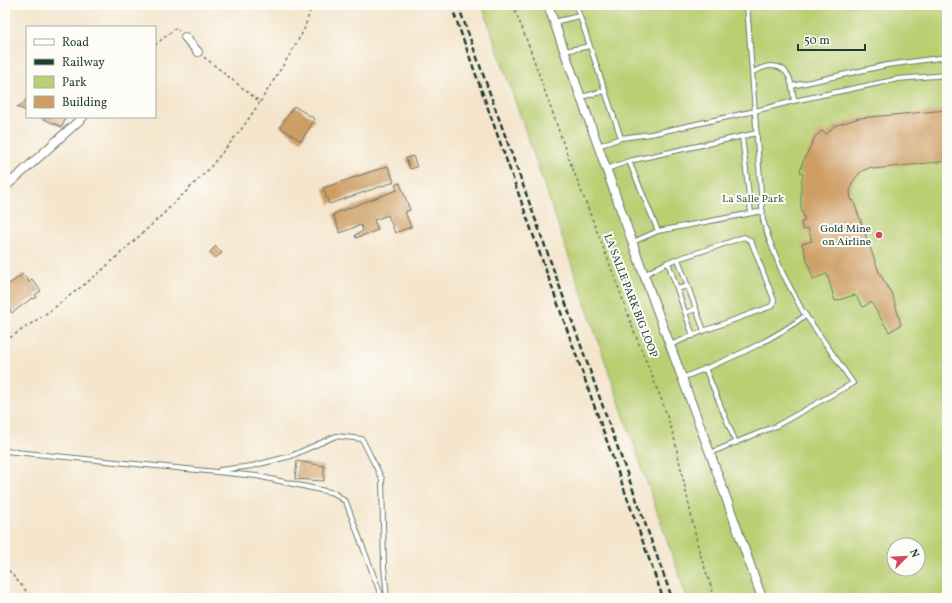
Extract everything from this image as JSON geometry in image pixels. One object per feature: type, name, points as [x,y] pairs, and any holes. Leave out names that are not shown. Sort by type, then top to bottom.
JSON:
[{"type":"street","points":[[548,5],[632,242],[762,598]]},
{"type":"street","points":[[184,37],[198,52]]},
{"type":"street","points":[[5,187],[82,118]]},
{"type":"lane","points":[[576,5],[621,138]]},
{"type":"lane","points":[[710,453],[776,426],[853,383],[806,315],[782,272],[763,220],[747,5]]},
{"type":"lane","points":[[554,22],[580,16]]},
{"type":"lane","points":[[565,51],[590,46]]},
{"type":"lane","points":[[792,86],[887,65],[947,57]]},
{"type":"lane","points":[[752,72],[769,66],[780,66],[789,75],[794,101]]},
{"type":"lane","points":[[598,146],[621,138],[651,134],[898,78],[947,75]]},
{"type":"lane","points":[[581,97],[605,90]]},
{"type":"lane","points":[[606,169],[629,161],[757,133]]},
{"type":"lane","points":[[742,136],[751,213]]},
{"type":"lane","points":[[629,161],[658,231]]},
{"type":"lane","points":[[632,242],[658,231],[763,211]]},
{"type":"lane","points":[[644,275],[668,262],[744,237],[751,241],[774,300],[772,306],[670,345]]},
{"type":"lane","points":[[678,259],[704,331]]},
{"type":"lane","points":[[668,262],[693,336]]},
{"type":"lane","points":[[677,289],[688,286]]},
{"type":"lane","points":[[685,313],[696,309]]},
{"type":"lane","points":[[682,378],[770,338],[795,324],[806,315]]},
{"type":"lane","points":[[705,368],[736,443]]},
{"type":"lane","points":[[214,471],[252,466],[291,456],[336,436],[362,439],[382,479],[384,567],[387,598]]},
{"type":"lane","points":[[5,451],[257,476],[334,493],[346,502],[382,598]]},
{"type":"path","points":[[5,341],[50,312],[99,273],[208,170],[243,127],[289,56],[304,30],[312,5]]},
{"type":"path","name":"LA SALLE PARK BIG LOOP","points":[[513,5],[567,154],[662,401],[674,437],[699,551],[715,598]]},
{"type":"path","points":[[156,44],[176,28],[184,37]]},
{"type":"path","points":[[198,52],[260,102]]},
{"type":"path","points":[[5,566],[32,598]]},
{"type":"green space","name":"La Salle Park","points":[[482,5],[947,5],[947,598],[687,598]]},
{"type":"building","points":[[26,100],[26,111],[17,107],[24,103]]},
{"type":"building","points":[[294,106],[315,119],[301,141],[280,127]]},
{"type":"building","points":[[947,110],[947,161],[873,169],[871,167],[862,171],[852,183],[850,191],[851,201],[853,200],[879,272],[893,296],[901,325],[889,332],[871,302],[863,307],[855,295],[835,301],[827,274],[813,279],[802,244],[812,241],[808,228],[803,230],[801,222],[805,221],[801,209],[801,185],[803,174],[800,172],[802,164],[815,137],[822,131],[827,134],[834,126],[859,118]]},
{"type":"building","points":[[41,118],[66,118],[62,127]]},
{"type":"building","points":[[413,156],[417,167],[410,169],[406,158]]},
{"type":"building","points":[[388,166],[394,182],[329,204],[323,188]]},
{"type":"building","points":[[400,183],[410,210],[405,212],[411,227],[395,233],[388,215],[374,220],[378,230],[356,238],[355,235],[363,231],[361,225],[340,233],[333,214],[397,190],[395,185]]},
{"type":"building","points":[[216,246],[222,253],[215,258],[210,252]]},
{"type":"building","points":[[23,274],[29,282],[32,279],[41,291],[35,295],[37,297],[32,298],[12,313],[5,303],[5,287]]},
{"type":"building","points":[[297,461],[324,466],[324,481],[295,479]]},
{"type":"railway","points":[[451,5],[663,598]]},
{"type":"railway","points":[[458,5],[672,598]]},
{"type":"place","name":"Gold Mine on Airline","points":[[879,235]]}]
